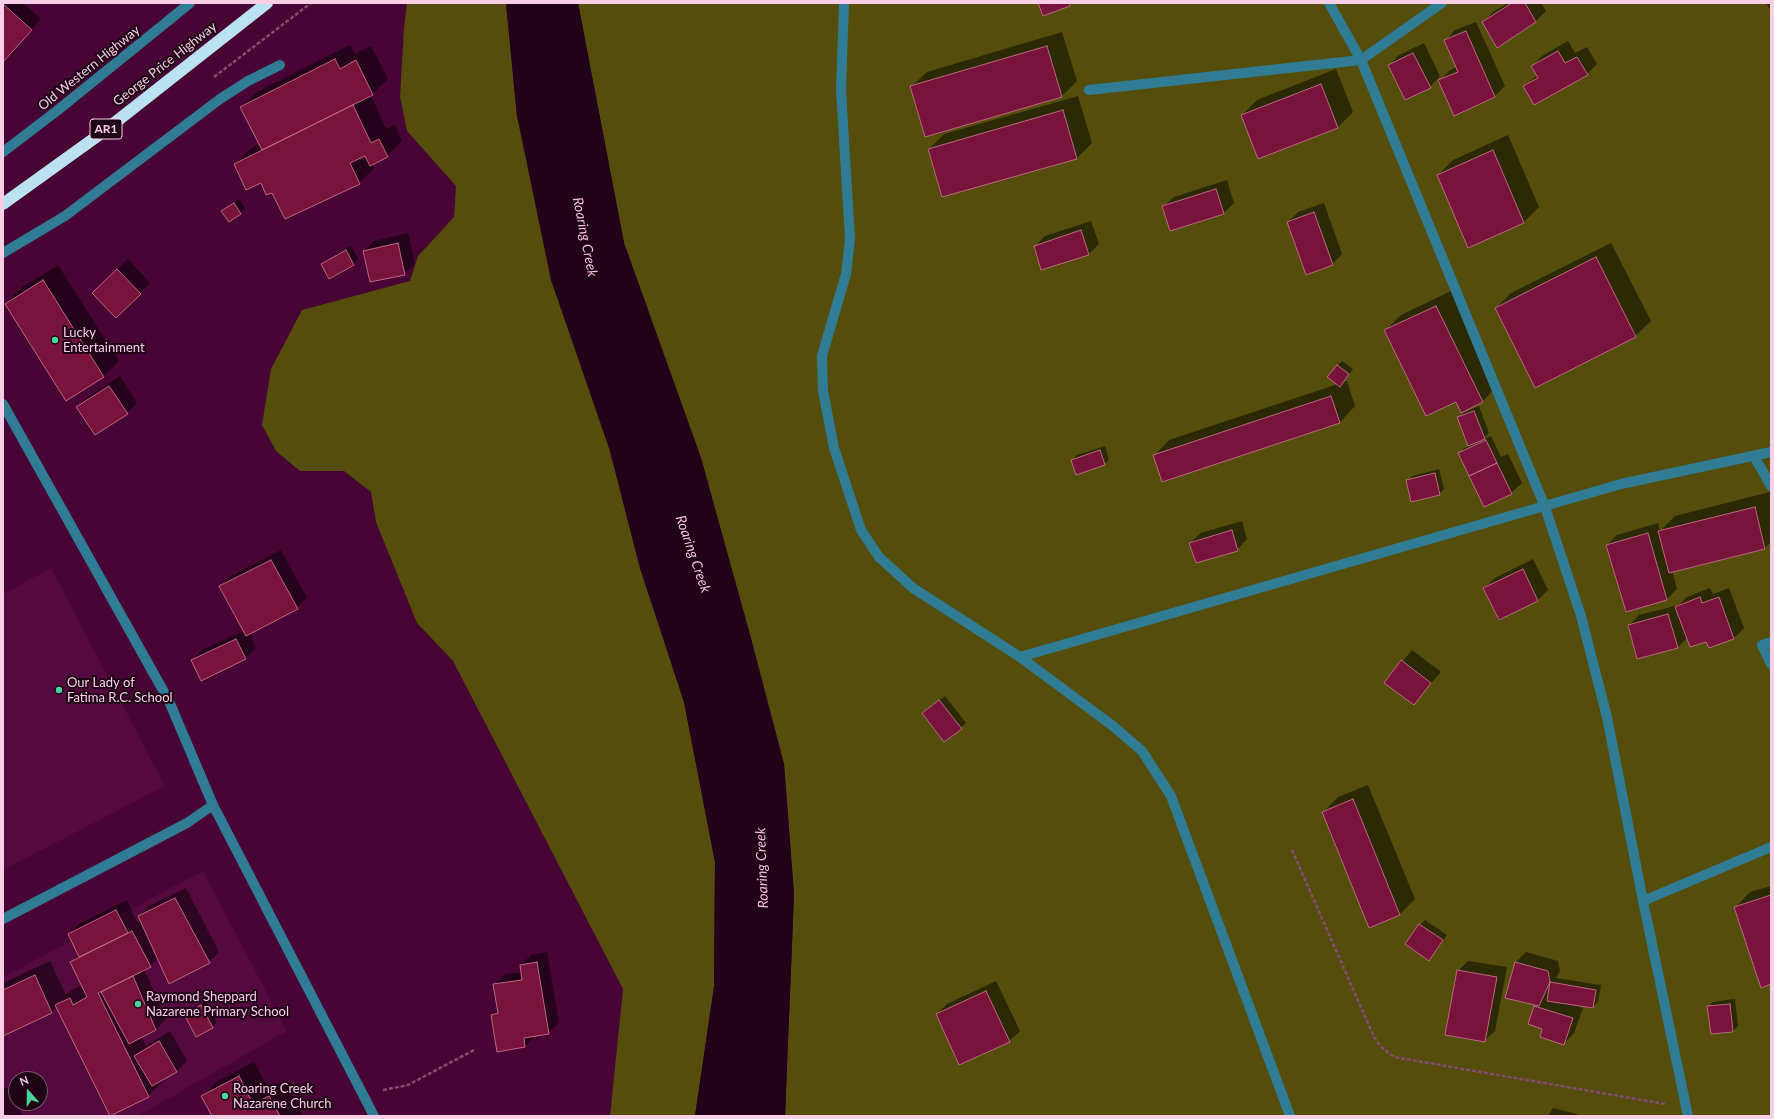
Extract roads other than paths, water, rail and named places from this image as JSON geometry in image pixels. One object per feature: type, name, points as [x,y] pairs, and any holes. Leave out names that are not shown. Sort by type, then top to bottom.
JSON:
[{"type":"highway","name":"George Price Highway","points":[[3,204],[103,132],[267,3]]},
{"type":"street","name":"Old Western Highway","points":[[3,152],[58,110],[190,3]]},
{"type":"street","points":[[844,3],[841,90],[850,239],[846,274],[822,356],[823,391],[834,448],[861,530],[879,557],[912,588],[1020,657],[1113,726],[1142,751],[1170,796],[1290,1116]]},
{"type":"street","points":[[1329,3],[1361,60],[1545,507],[1581,616],[1607,717],[1643,901],[1687,1112]]},
{"type":"street","points":[[1089,90],[1361,60],[1442,3]]},
{"type":"street","points":[[3,253],[65,216],[220,99],[248,81],[280,65]]},
{"type":"street","points":[[3,404],[169,701],[213,805],[374,1116]]},
{"type":"street","points":[[1020,657],[1621,484],[1771,452]]},
{"type":"street","points":[[1754,456],[1771,486]]},
{"type":"street","points":[[1771,642],[1762,646],[1771,664]]},
{"type":"street","points":[[3,919],[187,823],[213,805]]},
{"type":"street","points":[[1643,901],[1771,846]]},
{"type":"water","name":"Roaring Creek","points":[[506,3],[578,3],[624,243],[701,458],[784,764],[794,894],[785,1116],[695,1116],[714,987],[715,862],[684,702],[640,568],[610,451],[551,280],[517,116]]},
{"type":"place","name":"Lucky Entertainment","points":[[55,340]]},
{"type":"place","name":"Our Lady of Fatima R.C. School","points":[[59,690]]},
{"type":"place","name":"Raymond Sheppard Nazarene Primary School","points":[[138,1004]]},
{"type":"place","name":"Roaring Creek Nazarene Church","points":[[225,1096]]}]
